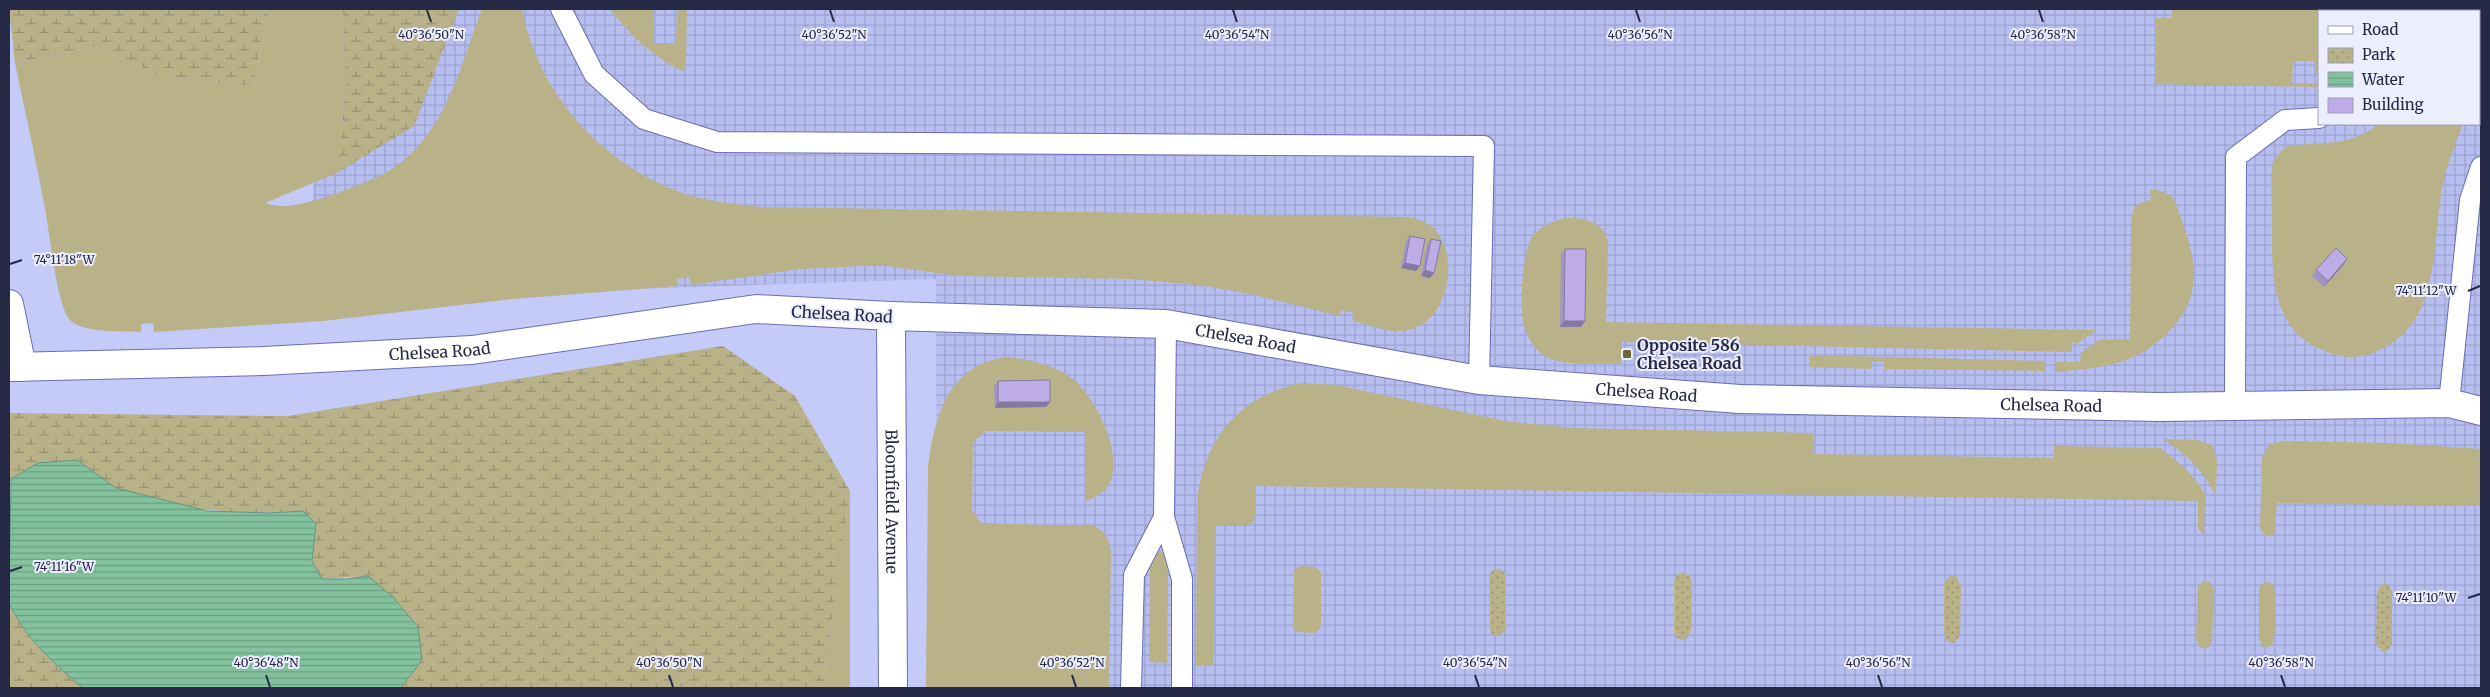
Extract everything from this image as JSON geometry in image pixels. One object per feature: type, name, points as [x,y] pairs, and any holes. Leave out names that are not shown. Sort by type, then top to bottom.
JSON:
[{"type":"street","points":[[9,304],[15,367]]},
{"type":"street","name":"Chelsea Road","points":[[15,367],[263,361],[472,350],[756,309],[891,316],[1166,324],[1478,380],[1740,399],[2159,407],[2448,403],[2481,411]]},
{"type":"street","name":"Bloomfield Avenue","points":[[891,316],[894,688]]},
{"type":"lane","points":[[561,9],[594,74],[644,119],[717,142],[1484,146],[1478,380]]},
{"type":"lane","points":[[2235,405],[2236,157],[2285,120],[2318,118]]},
{"type":"lane","points":[[2448,403],[2470,200],[2481,167]]},
{"type":"lane","points":[[1166,324],[1164,518],[1182,579],[1182,688]]},
{"type":"lane","points":[[1131,688],[1134,574],[1164,518]]},
{"type":"shaded area","points":[[320,9],[2481,9],[2481,688],[937,688],[936,279],[309,300]]},
{"type":"green space","points":[[9,9],[269,9],[253,86],[160,75],[96,47],[15,63]]},
{"type":"green space","points":[[269,9],[343,9],[346,87],[337,173],[265,203],[283,206],[313,201],[369,180],[395,167],[413,152],[439,116],[459,74],[482,9],[522,9],[530,41],[543,71],[560,100],[581,125],[605,148],[632,168],[661,184],[692,196],[760,207],[1406,217],[1425,222],[1441,238],[1447,253],[1446,287],[1440,304],[1430,317],[1417,327],[1401,331],[1383,329],[1352,320],[1354,313],[1342,310],[1340,316],[1251,294],[1199,285],[1130,279],[959,276],[880,265],[800,269],[691,285],[689,277],[677,279],[678,286],[513,299],[323,321],[154,332],[153,323],[141,324],[141,332],[93,329],[76,324],[70,320],[65,312],[57,284],[42,191],[15,63],[96,47],[160,75],[253,86]]},
{"type":"green space","points":[[343,9],[459,9],[414,126],[337,173],[346,87]]},
{"type":"green space","points":[[610,9],[654,9],[654,43],[676,43],[677,9],[687,9],[686,69],[682,71],[651,52],[633,36]]},
{"type":"green space","points":[[2155,9],[2324,9],[2318,10],[2318,74],[2315,74],[2315,61],[2293,61],[2292,83],[2318,84],[2318,87],[2155,84],[2155,18],[2172,18],[2172,10]]},
{"type":"green space","points":[[2481,9],[2480,78],[2480,10],[2414,10]]},
{"type":"green space","points":[[2378,125],[2463,125],[2444,180],[2439,205],[2431,276],[2427,293],[2420,309],[2407,331],[2393,342],[2377,351],[2351,357],[2330,353],[2302,338],[2290,324],[2281,309],[2273,273],[2271,182],[2273,161],[2285,147],[2344,140],[2367,132]]},
{"type":"green space","points":[[2150,189],[2172,197],[2188,239],[2194,271],[2192,293],[2185,311],[2166,335],[2138,355],[2103,366],[2056,372],[2056,362],[2080,362],[2081,353],[2099,340],[2130,339],[2131,221],[2134,207],[2151,200]]},
{"type":"green space","points":[[1566,218],[1587,220],[1599,226],[1606,237],[1608,244],[1606,322],[2097,330],[2078,343],[2072,343],[2072,352],[1622,342],[1621,364],[1561,362],[1545,356],[1535,347],[1530,339],[1522,318],[1522,280],[1526,253],[1533,236],[1544,226]]},
{"type":"green space","points":[[723,346],[795,396],[850,491],[823,688],[401,688],[422,660],[368,576],[322,579],[312,561],[316,524],[303,511],[233,512],[186,507],[163,502],[118,489],[102,480],[77,460],[11,479],[9,484],[9,413],[288,416]]},
{"type":"green space","points":[[1810,355],[2045,361],[2045,371],[1884,369],[1884,362],[1872,361],[1871,369],[1809,367]]},
{"type":"green space","points":[[1009,357],[1059,370],[1074,380],[1085,392],[1105,425],[1111,445],[1114,463],[1111,480],[1102,493],[1085,501],[1086,432],[986,431],[973,442],[972,510],[981,523],[1085,526],[1085,524],[1096,527],[1104,533],[1109,542],[1111,553],[1109,688],[926,688],[928,469],[935,430],[940,412],[948,395],[959,381],[972,369],[989,361]]},
{"type":"green space","points":[[1302,383],[1336,385],[1505,421],[1572,428],[1813,433],[1814,454],[2054,458],[2054,446],[2161,448],[2186,469],[2201,487],[2205,496],[2204,535],[2198,528],[2198,501],[1255,486],[1255,517],[1253,523],[1246,525],[1215,525],[1213,666],[1196,666],[1197,505],[1200,482],[1206,461],[1215,442],[1227,425],[1242,410],[1260,398],[1280,389]]},
{"type":"green space","points":[[2163,439],[2197,440],[2212,445],[2217,459],[2216,497],[2206,479],[2194,464]]},
{"type":"green space","points":[[2283,441],[2391,443],[2481,449],[2481,506],[2277,503],[2275,533],[2272,536],[2265,536],[2260,528],[2262,457],[2270,444]]},
{"type":"green space","points":[[850,491],[850,688],[823,688]]},
{"type":"green space","points":[[1157,550],[1165,553],[1168,561],[1167,663],[1149,662],[1150,560]]},
{"type":"green space","points":[[1302,566],[1315,567],[1321,572],[1321,625],[1319,630],[1314,633],[1297,632],[1293,629],[1294,573],[1296,568]]},
{"type":"green space","points":[[1501,569],[1506,575],[1506,629],[1500,635],[1494,636],[1490,630],[1489,575],[1493,570]]},
{"type":"green space","points":[[1684,573],[1690,576],[1692,584],[1691,631],[1688,637],[1682,640],[1677,638],[1674,633],[1674,580],[1678,574]]},
{"type":"green space","points":[[1950,576],[1956,576],[1961,586],[1960,636],[1954,643],[1947,641],[1944,633],[1944,582]]},
{"type":"green space","points":[[2204,581],[2210,582],[2214,590],[2212,641],[2209,647],[2201,648],[2196,639],[2198,586]]},
{"type":"green space","points":[[2268,582],[2273,584],[2276,624],[2272,645],[2265,648],[2262,647],[2259,639],[2259,590],[2261,584]]},
{"type":"green space","points":[[2387,584],[2392,590],[2392,645],[2383,652],[2376,644],[2377,591],[2381,585]]},
{"type":"green space","points":[[9,603],[23,628],[41,650],[83,688],[9,688]]},
{"type":"water","points":[[77,460],[116,488],[208,511],[270,513],[303,511],[316,524],[312,561],[322,579],[347,579],[368,576],[393,597],[418,627],[422,660],[401,688],[83,688],[41,650],[23,628],[9,603],[11,479],[38,463]]},
{"type":"building","points":[[1410,236],[1425,239],[1420,266],[1405,263]]},
{"type":"building","points":[[1431,239],[1441,241],[1434,273],[1425,270]]},
{"type":"building","points":[[2336,248],[2347,259],[2328,281],[2316,270]]},
{"type":"building","points":[[1565,249],[1586,249],[1585,321],[1564,321]]},
{"type":"building","points":[[1050,380],[1050,402],[998,402],[998,381]]},
{"type":"place","name":"Opposite 586 Chelsea Road","points":[[1627,354]]}]
